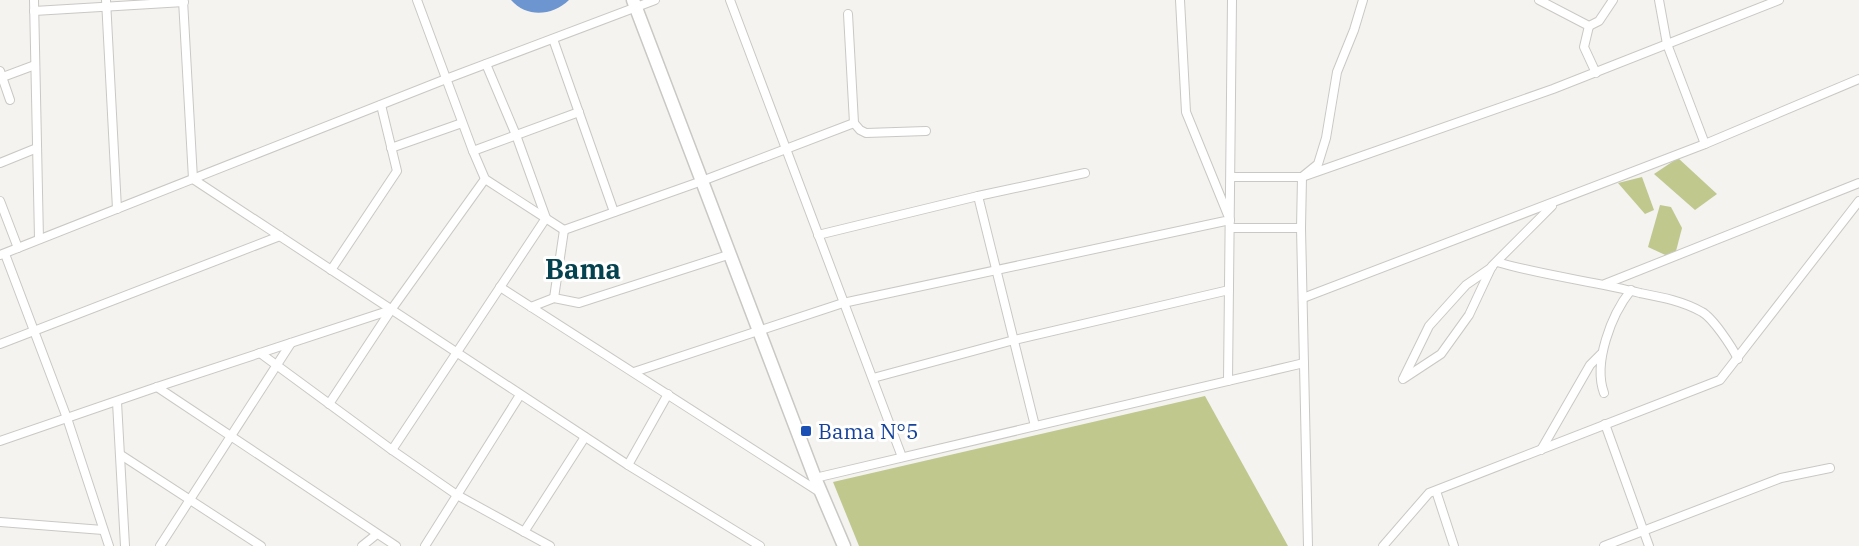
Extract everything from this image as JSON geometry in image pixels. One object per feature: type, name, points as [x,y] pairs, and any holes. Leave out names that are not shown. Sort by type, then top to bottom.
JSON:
[{"type":"main road","points":[[634,4],[815,478],[844,546]]},
{"type":"street","points":[[34,0],[39,239]]},
{"type":"street","points":[[60,0],[64,9]]},
{"type":"street","points":[[417,0],[485,179],[564,230]]},
{"type":"street","points":[[109,546],[67,418],[2,254],[553,39],[634,4],[655,0]]},
{"type":"street","points":[[730,0],[902,457]]},
{"type":"street","points":[[1180,0],[1186,112],[1230,224]]},
{"type":"street","points":[[1228,381],[1232,0]]},
{"type":"street","points":[[1308,546],[1301,228],[1302,177],[1318,164],[1326,138],[1337,72],[1363,0]]},
{"type":"street","points":[[1539,0],[1589,26]]},
{"type":"street","points":[[1596,73],[1584,46],[1589,26],[1599,21],[1613,0]]},
{"type":"street","points":[[1659,0],[1667,44],[1705,144]]},
{"type":"street","points":[[1231,177],[1302,177],[1596,73],[1779,0]]},
{"type":"street","points":[[34,11],[106,3],[183,1],[193,179]]},
{"type":"street","points":[[106,3],[117,209]]},
{"type":"street","points":[[848,14],[854,123],[866,133],[926,131]]},
{"type":"street","points":[[553,39],[614,212]]},
{"type":"street","points":[[486,64],[516,135],[546,218]]},
{"type":"street","points":[[10,100],[1,75],[35,65]]},
{"type":"street","points":[[1303,298],[1705,144],[1859,79]]},
{"type":"street","points":[[331,270],[397,171],[381,105]]},
{"type":"street","points":[[473,152],[579,112]]},
{"type":"street","points":[[392,148],[462,123]]},
{"type":"street","points":[[564,230],[854,123]]},
{"type":"street","points":[[0,163],[37,148]]},
{"type":"street","points":[[818,235],[1085,173]]},
{"type":"street","points":[[193,179],[628,465],[760,546]]},
{"type":"street","points":[[329,404],[391,310],[485,179]]},
{"type":"street","points":[[1605,285],[1859,183]]},
{"type":"street","points":[[978,196],[1035,426]]},
{"type":"street","points":[[0,201],[18,248]]},
{"type":"street","points":[[1383,546],[1429,493],[1720,380],[1859,201]]},
{"type":"street","points":[[1494,264],[1469,315],[1441,354],[1403,379],[1429,326],[1466,285],[1494,264],[1554,203]]},
{"type":"street","points":[[392,450],[546,218]]},
{"type":"street","points":[[634,372],[843,303],[1230,224],[1301,228]]},
{"type":"street","points":[[554,298],[564,230]]},
{"type":"street","points":[[0,344],[280,236]]},
{"type":"street","points":[[531,307],[554,298],[579,303],[731,254]]},
{"type":"street","points":[[1494,264],[1677,301],[1704,313],[1730,344],[1738,359]]},
{"type":"street","points":[[500,287],[822,494]]},
{"type":"street","points":[[873,378],[1014,340],[1229,290]]},
{"type":"street","points":[[1604,393],[1599,381],[1601,354],[1617,312],[1631,290]]},
{"type":"street","points":[[0,441],[391,310]]},
{"type":"street","points":[[160,546],[291,343]]},
{"type":"street","points":[[260,353],[457,495],[550,546]]},
{"type":"street","points":[[1540,450],[1590,365],[1601,354]]},
{"type":"street","points":[[815,478],[1304,363]]},
{"type":"street","points":[[1581,382],[1599,381]]},
{"type":"street","points":[[157,387],[396,546]]},
{"type":"street","points":[[628,465],[668,394]]},
{"type":"street","points":[[425,546],[520,395]]},
{"type":"street","points":[[117,402],[125,546]]},
{"type":"street","points":[[1605,424],[1649,546]]},
{"type":"street","points":[[524,532],[585,437]]},
{"type":"street","points":[[121,455],[261,546]]},
{"type":"street","points":[[1604,546],[1781,478],[1830,468]]},
{"type":"street","points":[[1436,491],[1454,546]]},
{"type":"street","points":[[0,522],[104,530]]},
{"type":"street","points":[[362,546],[377,534]]},
{"type":"street","points":[[742,535],[746,546]]},
{"type":"green space","points":[[1678,158],[1717,194],[1695,210],[1654,174]]},
{"type":"green space","points":[[1642,177],[1654,210],[1645,214],[1618,183]]},
{"type":"green space","points":[[1660,205],[1671,207],[1682,228],[1674,259],[1648,247]]},
{"type":"green space","points":[[1205,396],[1288,546],[859,546],[833,482]]},
{"type":"water","points":[[511,0],[569,0],[555,9],[540,13],[524,10]]},
{"type":"place","name":"Bama N°5","points":[[806,431]]},
{"type":"district","name":"Bama","points":[[583,268]]}]
